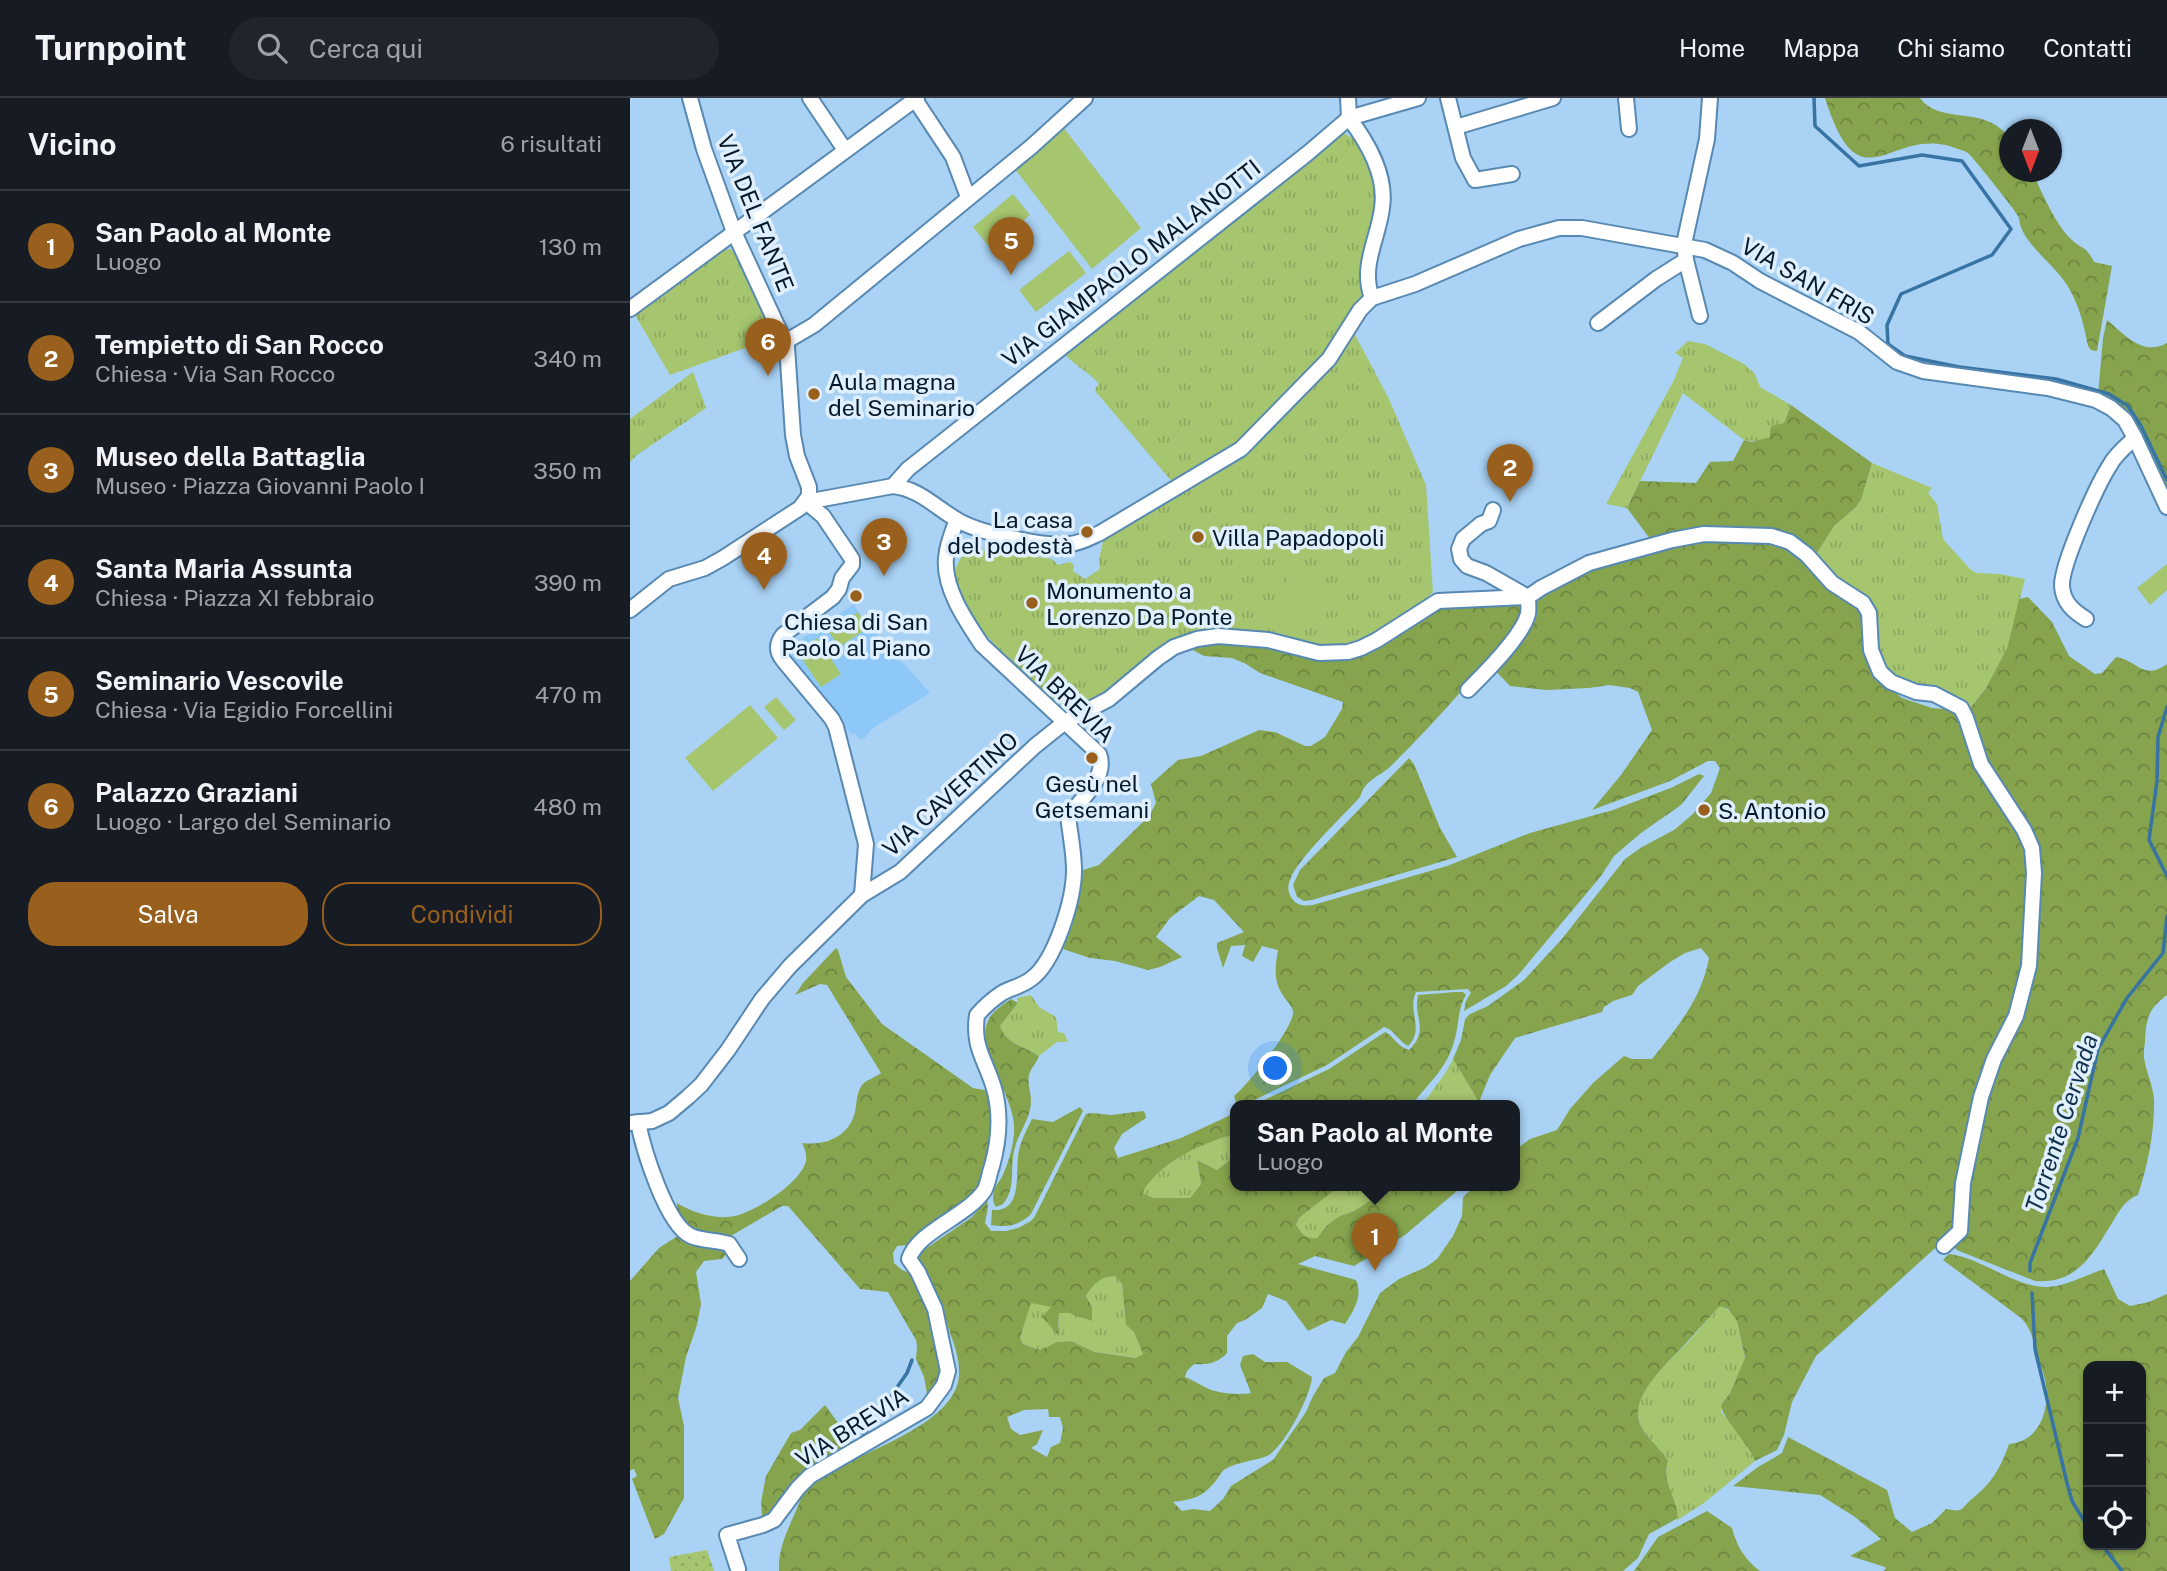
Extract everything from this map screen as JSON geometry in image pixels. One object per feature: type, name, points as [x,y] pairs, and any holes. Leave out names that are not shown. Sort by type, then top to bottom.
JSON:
[{"type":"street","name":"VIA DEL FANTE","points":[[690,98],[704,149],[734,232],[785,342],[789,356],[794,445],[808,494]]},
{"type":"street","points":[[810,98],[845,150]]},
{"type":"street","points":[[785,342],[814,325],[1031,147],[1085,98]]},
{"type":"street","points":[[630,610],[669,579],[705,568],[723,558],[808,494],[893,485],[915,492],[957,520],[981,531],[1060,545],[1077,543],[1100,533],[1241,449],[1329,359],[1360,310],[1372,298],[1368,284],[1368,264],[1382,211],[1382,189],[1380,174],[1362,136],[1349,118],[1348,98]]},
{"type":"street","points":[[1349,118],[1418,98]]},
{"type":"street","points":[[1448,98],[1463,158],[1475,180],[1512,174]]},
{"type":"street","points":[[1456,127],[1553,98]]},
{"type":"street","points":[[1626,98],[1629,128]]},
{"type":"street","points":[[1700,316],[1684,244],[1707,139],[1710,98]]},
{"type":"street","points":[[630,309],[915,99],[953,157],[968,197]]},
{"type":"street","name":"VIA GIAMPAOLO MALANOTTI","points":[[893,485],[908,470],[1349,118]]},
{"type":"street","name":"VIA SAN FRIS","points":[[1372,298],[1415,284],[1520,239],[1559,228],[1582,228],[1684,244],[1733,263],[1760,281],[1859,332],[1889,357],[1913,363],[1923,371],[2048,387],[2096,400],[2111,408],[2125,420],[2136,438],[2167,507]]},
{"type":"street","points":[[1598,323],[1686,260]]},
{"type":"street","points":[[2086,619],[2073,611],[2064,598],[2062,583],[2067,561],[2109,466],[2121,450],[2136,438]]},
{"type":"street","points":[[808,494],[852,559],[852,567],[842,578],[833,597],[782,635],[778,650],[836,727],[866,844],[862,895]]},
{"type":"street","points":[[1493,510],[1489,521],[1481,524],[1464,539],[1459,549],[1461,559],[1467,566],[1486,573],[1528,597]]},
{"type":"street","name":"VIA BREVIA","points":[[738,1569],[727,1535],[775,1520],[810,1476],[927,1408],[944,1385],[948,1371],[935,1308],[909,1259],[911,1252],[927,1237],[959,1216],[985,1191],[997,1146],[999,1119],[995,1091],[976,1041],[977,1015],[1002,993],[1033,978],[1043,967],[1064,926],[1074,869],[1068,816],[1101,773],[1103,763],[1090,744],[982,645],[949,583],[946,556],[957,520]]},
{"type":"street","points":[[1528,597],[1589,564],[1672,540],[1704,534],[1771,536],[1790,542],[1816,563],[1832,583],[1863,603],[1869,613],[1871,650],[1880,671],[1891,682],[1916,692],[1934,694],[1961,708],[1981,764],[2024,830],[2032,848],[2034,873],[2029,966],[2016,1016],[1994,1059],[1981,1097],[1964,1183],[1960,1231],[1944,1246]]},
{"type":"street","points":[[1468,690],[1502,653],[1522,626],[1528,614],[1528,597]]},
{"type":"street","name":"VIA CAVERTINO","points":[[634,1122],[652,1121],[669,1113],[701,1085],[762,999],[790,966],[862,895],[900,872],[1035,746],[1065,722],[1109,699],[1174,647],[1197,639],[1218,636],[1268,640],[1319,653],[1348,652],[1377,640],[1438,601],[1528,597]]},
{"type":"street","points":[[634,1122],[656,1182],[680,1229],[693,1237],[729,1244],[738,1259]]},
{"type":"shaded area","points":[[854,604],[861,616],[930,693],[870,730],[866,737],[860,740],[855,733],[851,735],[832,706],[794,661],[791,652],[796,643]]},
{"type":"green space","points":[[1825,98],[1920,98],[1937,110],[1981,119],[1999,128],[1999,182],[2037,182],[2065,233],[2086,250],[2094,262],[2112,266],[2097,351],[2088,346],[2079,310],[2066,284],[2030,243],[2020,226],[2019,217],[1968,153],[1935,143],[1914,145],[1880,156],[1865,157],[1852,151],[1838,132]]},
{"type":"green space","points":[[1063,127],[1141,228],[1092,269],[1014,168]]},
{"type":"green space","points":[[1341,132],[1360,142],[1379,190],[1363,298],[1327,355],[1237,447],[1174,484],[1096,392],[1099,384],[1064,353]]},
{"type":"green space","points":[[1013,194],[1030,215],[990,248],[973,227]]},
{"type":"green space","points":[[731,249],[776,337],[670,375],[635,315],[724,250]]},
{"type":"green space","points":[[1069,251],[1086,273],[1036,312],[1019,290]]},
{"type":"green space","points":[[2107,320],[2142,346],[2158,347],[2167,343],[2167,497],[2136,423],[2123,407],[2098,395]]},
{"type":"green space","points":[[1353,331],[1389,399],[1426,485],[1433,592],[1410,614],[1393,626],[1346,648],[1171,644],[1155,651],[1095,701],[1082,709],[1071,710],[1038,692],[1011,666],[1012,662],[989,644],[991,640],[976,627],[955,581],[954,572],[960,559],[970,550],[982,547],[983,551],[1052,559],[1058,565],[1070,562],[1074,565],[1073,571],[1085,579],[1100,569],[1099,559],[1104,537],[1208,474]]},
{"type":"green space","points":[[1688,341],[1705,344],[1744,364],[1755,374],[1760,387],[1791,405],[1784,423],[1770,430],[1770,437],[1757,441],[1744,440],[1683,393],[1627,508],[1606,504],[1673,382],[1683,358],[1675,353]]},
{"type":"green space","points":[[693,372],[706,408],[630,462],[630,419]]},
{"type":"green space","points":[[1791,405],[1872,463],[1861,500],[1834,526],[1814,558],[1793,541],[1704,533],[1656,547],[1627,508],[1640,481],[1696,483],[1710,462],[1733,461],[1744,440],[1752,442],[1770,437],[1772,426],[1784,423]]},
{"type":"green space","points":[[1872,463],[1932,488],[1928,493],[1937,504],[1943,539],[1970,569],[1976,573],[2025,579],[2008,646],[1986,688],[1970,708],[1916,698],[1887,679],[1879,653],[1875,616],[1858,596],[1814,558],[1834,526],[1861,500]]},
{"type":"green space","points":[[1688,540],[1785,542],[1865,608],[1882,682],[1902,698],[1932,708],[1970,708],[1986,688],[2008,646],[2019,599],[2028,597],[2052,622],[2069,656],[2095,674],[2102,673],[2116,657],[2152,671],[2167,664],[2167,995],[2152,1010],[2146,1027],[2144,1058],[2154,1100],[2151,1140],[2138,1195],[2122,1207],[2084,1263],[2063,1277],[2050,1281],[2035,1281],[1959,1251],[1943,1241],[1816,1356],[1792,1402],[1784,1435],[1777,1450],[1755,1461],[1722,1410],[1721,1405],[1730,1393],[1745,1358],[1737,1321],[1728,1309],[1720,1306],[1657,1374],[1640,1403],[1638,1419],[1641,1426],[1668,1461],[1666,1476],[1678,1518],[1649,1534],[1638,1558],[1623,1571],[779,1571],[785,1536],[802,1497],[811,1485],[920,1425],[947,1403],[955,1390],[959,1370],[955,1348],[935,1293],[915,1256],[972,1217],[987,1200],[985,1223],[991,1231],[1018,1228],[1031,1221],[1086,1114],[1145,1113],[1146,1118],[1122,1134],[1114,1148],[1118,1158],[1181,1138],[1230,1115],[1230,1136],[1182,1155],[1159,1172],[1142,1193],[1154,1198],[1190,1198],[1201,1184],[1197,1160],[1217,1170],[1230,1160],[1230,1191],[1333,1191],[1299,1218],[1296,1225],[1309,1238],[1317,1238],[1327,1225],[1340,1216],[1354,1211],[1386,1191],[1457,1191],[1405,1235],[1354,1266],[1315,1256],[1298,1264],[1356,1280],[1358,1297],[1345,1324],[1331,1320],[1308,1331],[1286,1301],[1268,1294],[1262,1308],[1237,1323],[1227,1336],[1227,1353],[1224,1356],[1212,1363],[1194,1364],[1187,1371],[1185,1377],[1202,1386],[1234,1394],[1251,1393],[1240,1365],[1243,1356],[1253,1354],[1265,1362],[1287,1362],[1312,1377],[1296,1420],[1274,1451],[1267,1456],[1225,1469],[1210,1487],[1197,1497],[1173,1502],[1182,1511],[1210,1511],[1223,1499],[1231,1486],[1273,1460],[1306,1412],[1324,1378],[1335,1373],[1358,1337],[1380,1293],[1399,1279],[1437,1259],[1453,1236],[1462,1216],[1463,1197],[1470,1191],[1520,1191],[1520,1146],[1530,1139],[1557,1130],[1570,1109],[1593,1083],[1624,1056],[1632,1059],[1652,1059],[1679,1024],[1701,986],[1709,958],[1701,948],[1670,962],[1638,986],[1632,995],[1613,1001],[1604,1007],[1602,1012],[1515,1038],[1490,1075],[1480,1100],[1453,1059],[1461,1040],[1465,1019],[1524,980],[1561,940],[1625,859],[1674,830],[1693,814],[1711,793],[1720,768],[1715,761],[1708,761],[1670,781],[1592,810],[1621,775],[1652,730],[1638,692],[1609,685],[1546,690],[1510,686],[1493,668],[1538,601],[1548,593],[1592,571],[1663,551]],"holes":[[[1115,1276],[1122,1284],[1126,1325],[1134,1332],[1143,1354],[1136,1358],[1095,1352],[1071,1341],[1057,1342],[1040,1350],[1023,1344],[1020,1338],[1031,1303],[1051,1307],[1042,1317],[1058,1335],[1059,1313],[1069,1313],[1092,1321],[1092,1307],[1086,1296],[1091,1288],[1105,1278]],[[1048,1409],[1049,1417],[1060,1417],[1063,1428],[1060,1443],[1051,1447],[1047,1457],[1031,1448],[1037,1444],[1043,1430],[1020,1435],[1011,1429],[1007,1417],[1024,1410]]]},
{"type":"green space","points":[[2167,564],[2167,590],[2150,605],[2137,588]]},
{"type":"green space","points":[[1297,565],[1326,583],[1293,632],[1265,613]]},
{"type":"green space","points":[[1441,602],[1524,603],[1526,614],[1478,672],[1393,764],[1369,782],[1360,797],[1301,861],[1294,871],[1288,890],[1295,902],[1302,905],[1313,905],[1447,866],[1530,833],[1613,810],[1699,774],[1704,776],[1681,805],[1614,856],[1601,876],[1506,986],[1464,1011],[1471,993],[1468,989],[1416,992],[1413,1006],[1416,1027],[1413,1040],[1408,1046],[1384,1027],[1327,1065],[1254,1100],[1235,1100],[1234,1096],[1269,1055],[1292,1018],[1293,1011],[1276,980],[1278,950],[1262,946],[1253,962],[1242,956],[1245,945],[1231,946],[1223,968],[1217,943],[1244,932],[1214,900],[1199,896],[1170,918],[1156,937],[1182,957],[1160,967],[1148,970],[1115,961],[1090,958],[1063,949],[1076,911],[1083,870],[1099,865],[1149,816],[1156,803],[1151,784],[1178,760],[1201,756],[1259,730],[1275,732],[1305,746],[1311,746],[1325,737],[1342,709],[1343,702],[1260,673],[1232,658],[1204,656],[1187,647],[1223,639],[1336,656]]},
{"type":"green space","points":[[858,612],[868,628],[839,647],[829,632]]},
{"type":"green space","points":[[817,638],[841,674],[821,687],[797,652]]},
{"type":"green space","points":[[776,697],[796,720],[784,730],[764,707]]},
{"type":"green space","points":[[750,705],[778,738],[713,791],[685,758]]},
{"type":"green space","points":[[1409,758],[1414,764],[1440,828],[1457,857],[1312,900],[1304,901],[1297,897],[1293,885],[1300,870]]},
{"type":"green space","points":[[836,948],[846,977],[882,1024],[973,1088],[990,1091],[995,1131],[979,1186],[973,1195],[932,1230],[908,1245],[897,1246],[893,1253],[894,1263],[912,1274],[935,1317],[944,1375],[928,1399],[924,1377],[916,1359],[916,1340],[888,1292],[860,1289],[788,1206],[782,1206],[724,1240],[693,1229],[678,1212],[677,1203],[705,1215],[735,1216],[775,1196],[801,1172],[806,1156],[802,1143],[819,1143],[842,1134],[852,1121],[862,1085],[881,1073],[827,985],[820,984],[795,995]]},
{"type":"green space","points":[[1463,992],[1466,995],[1448,1058],[1416,1100],[1264,1100],[1329,1069],[1385,1032],[1409,1050],[1420,1030],[1418,995]]},
{"type":"green space","points":[[1031,995],[1039,1007],[1056,1017],[1058,1032],[1064,1033],[1068,1042],[1057,1042],[1039,1056],[1011,1041],[1000,1026],[1018,1003],[1017,998]]},
{"type":"green space","points":[[1011,999],[1018,1003],[1000,1026],[1011,1041],[1039,1056],[1029,1075],[1030,1107],[1013,1154],[1010,1191],[1003,1204],[996,1207],[993,1193],[1009,1158],[1014,1125],[1008,1100],[990,1057],[985,1032],[992,1014]]},
{"type":"green space","points":[[1453,1059],[1478,1100],[1426,1100]]},
{"type":"green space","points":[[1080,1107],[1083,1111],[1031,1214],[1012,1225],[991,1225],[992,1210],[1002,1209],[1014,1198],[1020,1147],[1032,1119],[1053,1122]]},
{"type":"green space","points":[[1230,1136],[1230,1160],[1217,1170],[1197,1160],[1201,1184],[1190,1198],[1154,1198],[1141,1193],[1170,1163],[1208,1143]]},
{"type":"green space","points":[[1333,1191],[1386,1191],[1354,1211],[1340,1216],[1327,1225],[1316,1239],[1306,1237],[1302,1233],[1296,1225],[1299,1218]]},
{"type":"green space","points":[[681,1234],[725,1249],[725,1256],[722,1259],[704,1261],[696,1272],[701,1304],[678,1398],[684,1426],[684,1498],[664,1534],[655,1539],[632,1479],[637,1476],[634,1469],[630,1470],[630,1281],[659,1248]]},
{"type":"green space","points":[[1949,1254],[1961,1257],[2022,1282],[2046,1287],[2068,1283],[2104,1269],[2118,1299],[2130,1306],[2167,1294],[2167,1571],[1883,1571],[1885,1567],[1850,1556],[1881,1539],[1855,1517],[1820,1495],[1733,1486],[1782,1453],[1788,1437],[1887,1490],[1895,1518],[1912,1532],[1932,1523],[1946,1509],[1962,1509],[1991,1480],[2009,1444],[2028,1437],[2035,1431],[2044,1415],[2047,1395],[2045,1382],[2032,1336],[2021,1318],[1943,1260]]},
{"type":"green space","points":[[1115,1276],[1122,1284],[1126,1325],[1134,1332],[1143,1354],[1137,1358],[1095,1352],[1071,1341],[1057,1342],[1040,1350],[1023,1344],[1020,1338],[1031,1302],[1051,1307],[1058,1333],[1059,1313],[1092,1307],[1086,1296],[1091,1288],[1101,1280]]},
{"type":"green space","points":[[1720,1305],[1732,1313],[1737,1321],[1745,1359],[1730,1393],[1721,1405],[1721,1412],[1743,1438],[1755,1461],[1704,1503],[1676,1521],[1677,1510],[1666,1477],[1668,1461],[1645,1432],[1638,1418],[1638,1411],[1650,1383]]},
{"type":"green space","points":[[825,1405],[852,1442],[805,1479],[776,1514],[762,1517],[761,1502],[766,1476],[791,1433],[800,1430]]},
{"type":"green space","points":[[1707,1511],[1732,1528],[1742,1552],[1760,1571],[1634,1571],[1658,1537]]},
{"type":"green space","points":[[707,1550],[714,1571],[671,1571],[669,1557]]},
{"type":"waterway","name":"Torrente Cervada","points":[[1814,98],[1815,126],[1859,166],[1922,155],[1962,161],[2011,229],[1992,255],[1901,294],[1887,325],[1888,344],[1905,356],[1959,367],[2056,379],[2109,394],[2128,406],[2141,426],[2167,480]]},
{"type":"waterway","name":"Torrente Cervada","points":[[2167,707],[2158,737],[2157,781],[2149,840],[2167,876]]},
{"type":"waterway","name":"Torrente Cervada","points":[[2030,1271],[2030,1263],[2078,1138],[2098,1049],[2127,998],[2163,953],[2167,916]]},
{"type":"waterway","name":"Torrente Cervada","points":[[2032,1293],[2035,1349],[2072,1501],[2083,1519]]},
{"type":"waterway","points":[[863,1436],[907,1373],[912,1360]]},
{"type":"waterway","name":"Torrente Cervada","points":[[2106,1550],[2122,1571]]},
{"type":"place","name":"Seminario Vescovile","points":[[1011,275]]},
{"type":"place","name":"Palazzo Graziani","points":[[768,376]]},
{"type":"place","name":"Aula magna del Seminario","points":[[814,394]]},
{"type":"place","name":"Tempietto di San Rocco","points":[[1510,502]]},
{"type":"place","name":"La casa del podestà","points":[[1087,532]]},
{"type":"place","name":"Villa Papadopoli","points":[[1198,537]]},
{"type":"place","name":"Museo della Battaglia","points":[[884,576]]},
{"type":"place","name":"Santa Maria Assunta","points":[[764,590]]},
{"type":"place","name":"Chiesa di San Paolo al Piano","points":[[856,596]]},
{"type":"place","name":"Monumento a Lorenzo Da Ponte","points":[[1032,603]]},
{"type":"place","name":"Gesù nel Getsemani","points":[[1092,758]]},
{"type":"place","name":"S. Antonio","points":[[1704,810]]},
{"type":"place","name":"San Paolo al Monte","points":[[1375,1271]]}]
